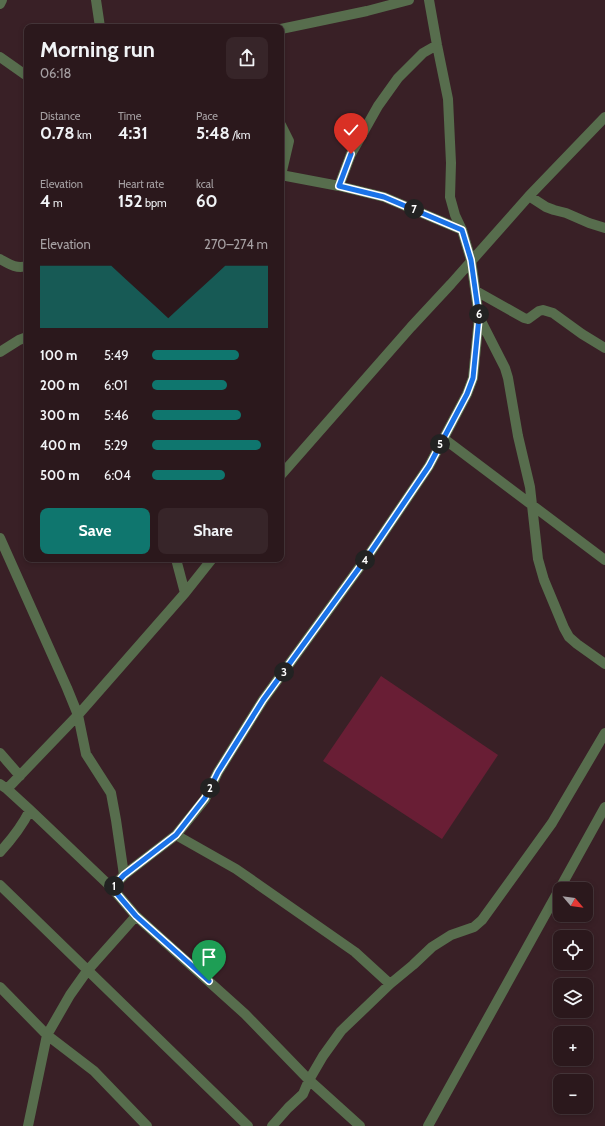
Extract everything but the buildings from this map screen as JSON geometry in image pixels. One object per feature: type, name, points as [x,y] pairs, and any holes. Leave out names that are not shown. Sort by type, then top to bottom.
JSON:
[{"type":"street","points":[[0,4],[2,0]]},
{"type":"street","points":[[96,0],[100,24]]},
{"type":"street","points":[[284,28],[367,11],[409,0]]},
{"type":"street","points":[[112,888],[124,875],[176,835],[205,798],[218,772],[263,700],[370,553],[429,466],[467,394],[473,378],[479,317],[476,291],[471,260],[462,230],[455,216],[450,197],[451,163],[448,100],[429,0]]},
{"type":"street","points":[[339,186],[351,154],[378,106],[398,78],[423,53],[437,45]]},
{"type":"street","points":[[0,57],[24,74]]},
{"type":"street","points":[[284,472],[471,260],[529,196],[605,117]]},
{"type":"street","points":[[284,130],[290,141],[284,164]]},
{"type":"street","points":[[284,176],[339,186],[384,197],[462,230]]},
{"type":"street","points":[[529,196],[546,207],[605,228]]},
{"type":"street","points":[[0,259],[14,267],[24,267]]},
{"type":"street","points":[[476,291],[524,318],[528,318],[543,310],[553,313],[582,334],[605,348]]},
{"type":"street","points":[[479,317],[505,368],[508,378],[518,436],[530,487],[538,559],[544,580],[569,637],[605,664]]},
{"type":"street","points":[[0,352],[24,338]]},
{"type":"street","points":[[443,438],[605,560]]},
{"type":"street","points":[[0,538],[78,715],[86,754],[111,792],[124,875]]},
{"type":"street","points":[[177,562],[185,593]]},
{"type":"street","points":[[180,571],[181,562]]},
{"type":"street","points":[[210,562],[185,593],[78,715],[20,776],[3,786],[112,888],[136,916],[245,1014],[309,1080],[360,1126]]},
{"type":"street","points":[[272,1126],[303,1094],[309,1080],[323,1056],[341,1031],[390,984],[432,947],[451,935],[474,927],[482,920],[552,823],[605,733]]},
{"type":"street","points":[[0,753],[20,776]]},
{"type":"street","points":[[428,1126],[605,807]]},
{"type":"street","points":[[0,852],[14,836],[30,810]]},
{"type":"street","points":[[176,835],[236,868],[355,952],[390,984]]},
{"type":"street","points":[[0,885],[248,1126]]},
{"type":"street","points":[[28,1126],[47,1035],[70,995],[87,971],[136,916]]},
{"type":"street","points":[[0,987],[47,1035],[94,1072],[147,1126]]},
{"type":"shaded area","points":[[381,676],[498,755],[442,839],[323,761]]},
{"type":"route","points":[[209,981],[136,916],[112,888],[124,875],[176,835],[205,798],[218,772],[263,700],[370,553],[429,466],[467,394],[473,378],[479,317],[471,260],[462,230],[384,197],[339,186],[351,154]]}]
